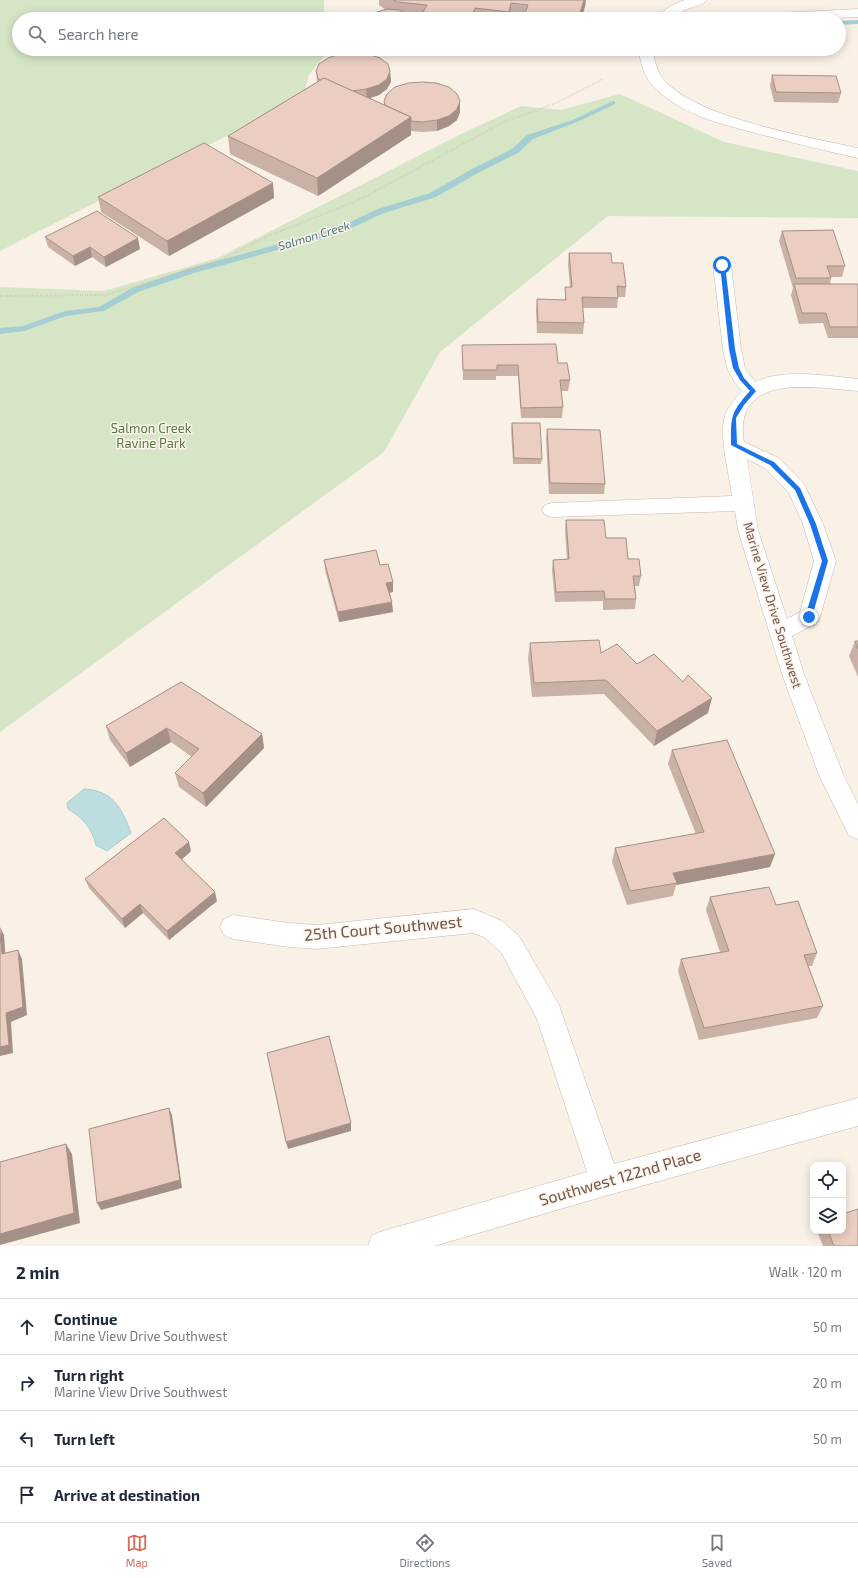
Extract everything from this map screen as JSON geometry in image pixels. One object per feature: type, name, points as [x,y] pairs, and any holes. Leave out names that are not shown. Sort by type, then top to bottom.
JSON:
[{"type":"street","points":[[672,12],[680,6],[700,0]]},
{"type":"street","points":[[846,13],[858,13]]},
{"type":"street","points":[[646,56],[646,60],[660,86],[674,97],[697,109],[746,126],[858,153]]},
{"type":"street","points":[[722,265],[732,349],[736,368],[742,379],[753,391],[767,384],[789,381],[858,385]]},
{"type":"street","name":"Marine View Drive Southwest","points":[[753,391],[741,404],[734,418],[734,445],[748,530],[794,677],[831,775],[858,828]]},
{"type":"street","points":[[734,445],[772,463],[798,489],[813,524],[825,561],[809,617],[780,632]]},
{"type":"street","points":[[552,510],[744,503]]},
{"type":"street","name":"25th Court Southwest","points":[[232,927],[289,935],[317,936],[474,921],[493,929],[510,944],[548,1014],[605,1181]]},
{"type":"street","name":"Southwest 122nd Place","points":[[383,1246],[605,1181],[858,1112]]},
{"type":"path","points":[[0,296],[106,295],[222,259],[268,236],[359,200],[504,122],[556,103],[603,79]]},
{"type":"green space","points":[[0,0],[324,0],[324,12],[12,12],[12,56],[324,56],[309,75],[303,97],[0,251]]},
{"type":"green space","name":"Salmon Creek Ravine Park","points":[[620,94],[724,142],[858,171],[858,218],[608,216],[440,352],[384,452],[0,732],[0,287],[104,291],[218,258],[461,134],[521,106],[561,110]]},
{"type":"water","points":[[84,789],[102,793],[115,802],[120,808],[131,833],[107,851],[96,845],[92,833],[86,824],[68,809],[67,803]]},
{"type":"building","points":[[393,0],[584,0],[580,12],[526,12],[528,5],[511,3],[509,12],[475,8],[474,12],[423,12],[427,5],[397,2]]},
{"type":"building","points":[[387,9],[403,12],[377,12]]},
{"type":"building","points":[[334,56],[374,56],[380,58],[388,64],[390,71],[387,79],[379,85],[352,91],[324,78],[320,80],[318,78],[316,71],[319,64]]},
{"type":"building","points":[[772,75],[836,76],[841,93],[776,92]]},
{"type":"building","points":[[324,78],[411,117],[317,178],[228,136]]},
{"type":"building","points":[[408,83],[436,83],[449,87],[457,94],[460,101],[457,109],[449,116],[437,120],[422,122],[411,121],[411,117],[385,105],[384,101],[387,94],[395,87]]},
{"type":"building","points":[[204,143],[273,183],[167,241],[98,197]]},
{"type":"building","points":[[97,211],[138,238],[104,257],[90,247],[73,256],[45,237]]},
{"type":"building","points":[[833,230],[845,266],[827,266],[831,278],[796,278],[782,231]]},
{"type":"building","points":[[569,253],[611,253],[612,263],[623,263],[626,287],[617,286],[618,298],[582,297],[584,323],[538,322],[537,299],[566,300],[565,287],[572,287]]},
{"type":"building","points":[[794,284],[858,284],[858,327],[830,327],[826,313],[802,313]]},
{"type":"building","points":[[556,344],[558,363],[567,363],[570,380],[560,380],[563,407],[521,408],[518,365],[497,365],[497,370],[463,370],[462,345]]},
{"type":"building","points":[[512,423],[540,423],[542,459],[514,458]]},
{"type":"building","points":[[547,429],[600,430],[605,484],[550,483]]},
{"type":"building","points":[[566,520],[604,520],[606,538],[626,538],[628,559],[639,559],[641,576],[633,576],[636,599],[605,599],[604,591],[556,592],[553,560],[569,559]]},
{"type":"building","points":[[376,550],[380,565],[388,564],[393,582],[386,583],[392,602],[338,612],[324,560]]},
{"type":"building","points":[[599,640],[601,653],[617,644],[637,664],[654,654],[683,682],[688,675],[712,698],[657,731],[606,680],[534,683],[530,643]]},
{"type":"building","points":[[855,641],[858,641],[858,649]]},
{"type":"building","points":[[181,682],[262,734],[203,793],[175,773],[199,749],[167,728],[126,753],[106,726]]},
{"type":"building","points":[[727,740],[775,854],[673,873],[677,883],[630,891],[615,848],[704,832],[672,750]]},
{"type":"building","points":[[164,818],[189,842],[175,853],[215,892],[167,931],[140,904],[122,919],[85,879]]},
{"type":"building","points":[[769,887],[776,905],[798,901],[817,953],[804,955],[823,1006],[704,1028],[681,959],[729,951],[710,897]]},
{"type":"building","points":[[0,933],[2,954],[18,950],[23,1007],[6,1013],[9,1045],[0,1047]]},
{"type":"building","points":[[329,1036],[351,1123],[286,1142],[267,1053]]},
{"type":"building","points":[[169,1108],[180,1180],[97,1203],[89,1129]]},
{"type":"building","points":[[66,1144],[74,1213],[0,1234],[0,1162]]},
{"type":"building","points":[[858,1209],[858,1246],[834,1246],[829,1234],[846,1234],[846,1213]]},
{"type":"waterway","name":"Salmon Creek","points":[[846,23],[858,22]]},
{"type":"waterway","name":"Salmon Creek","points":[[0,331],[24,328],[65,314],[101,309],[135,290],[191,271],[340,230],[381,211],[433,195],[473,172],[515,151],[530,137],[575,121],[613,103]]},
{"type":"route","points":[[722,265],[732,349],[736,368],[742,379],[753,391],[741,404],[734,418],[734,445],[772,463],[798,489],[813,524],[825,561],[809,617]]}]
